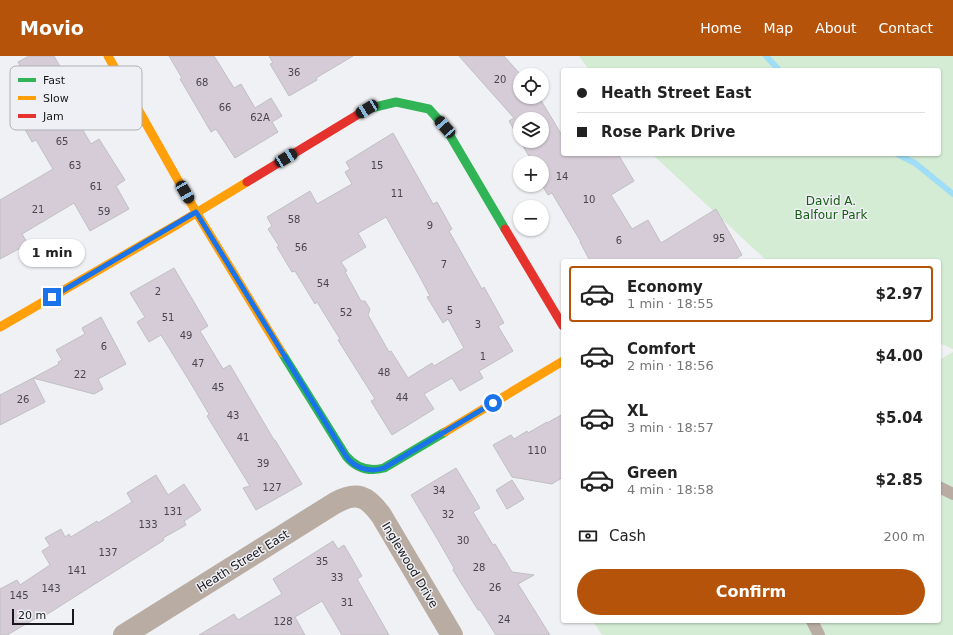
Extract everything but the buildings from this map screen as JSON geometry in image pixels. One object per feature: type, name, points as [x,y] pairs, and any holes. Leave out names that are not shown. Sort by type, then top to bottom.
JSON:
[{"type":"street","points":[[108,56],[114,66]]},
{"type":"street","points":[[0,327],[196,212],[367,109],[396,102],[429,109],[445,127],[561,323]]},
{"type":"street","points":[[142,116],[196,212],[346,456],[350,462],[356,466],[376,471],[384,468],[561,362]]},
{"type":"street","name":"Heath Street East","points":[[124,635],[343,499],[352,496],[364,497]]},
{"type":"street","name":"Inglewood Drive","points":[[364,497],[373,504],[381,515],[452,635]]},
{"type":"lane","points":[[941,488],[953,494]]},
{"type":"lane","points":[[813,623],[819,635]]},
{"type":"green space","name":"David A. Balfour Park","points":[[579,56],[953,56],[953,349],[941,344],[941,259],[765,259],[654,156],[941,156],[941,68],[588,68]]},
{"type":"green space","points":[[953,352],[953,635],[602,635],[594,623],[941,623],[941,359]]},
{"type":"waterway","points":[[766,56],[777,68]]},
{"type":"waterway","points":[[901,156],[915,163],[953,194]]},
{"type":"traffic: fast","points":[[371,108],[396,102],[429,109],[445,127],[505,229]]},
{"type":"traffic: fast","points":[[282,353],[346,456],[358,466],[373,470],[384,468],[445,432]]},
{"type":"traffic: slow","points":[[108,56],[114,66]]},
{"type":"traffic: slow","points":[[142,116],[196,212],[282,353]]},
{"type":"traffic: slow","points":[[0,327],[178,224],[247,182]]},
{"type":"traffic: slow","points":[[445,432],[561,362]]},
{"type":"traffic: jam","points":[[247,182],[371,108]]},
{"type":"traffic: jam","points":[[505,229],[561,323]]},
{"type":"route","points":[[52,297],[196,212],[346,456],[350,462],[356,466],[376,471],[384,468],[493,403]]}]
